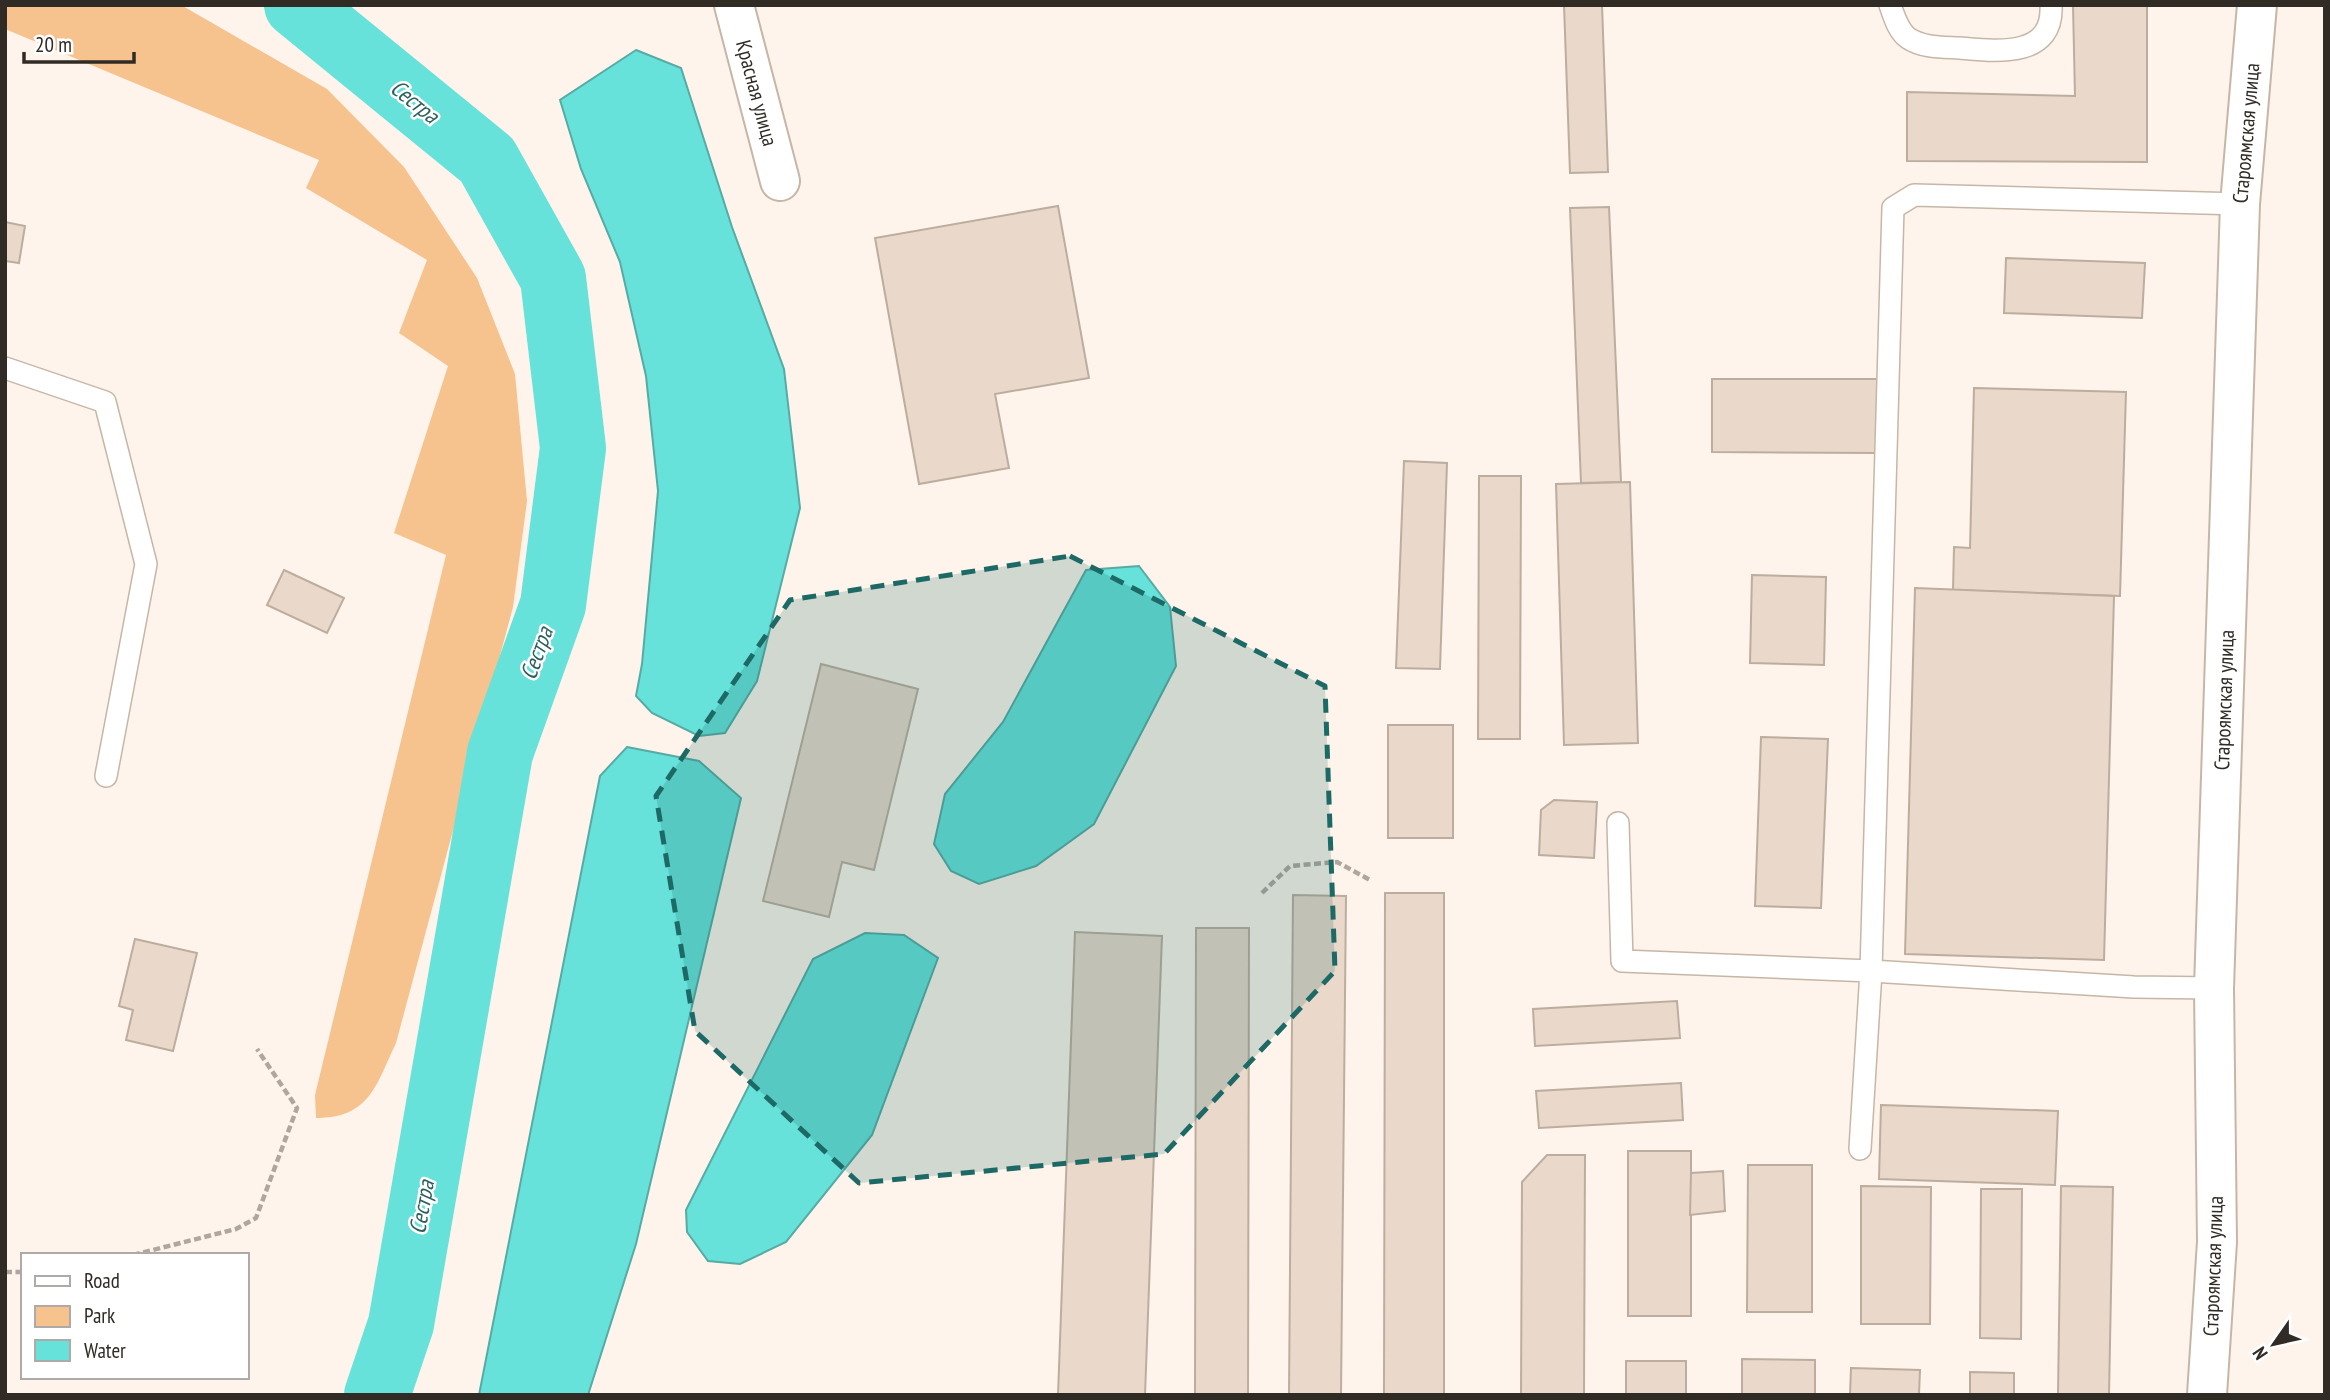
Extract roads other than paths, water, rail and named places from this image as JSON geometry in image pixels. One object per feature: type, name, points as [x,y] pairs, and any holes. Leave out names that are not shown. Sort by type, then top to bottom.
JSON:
[{"type":"street","name":"Красная улица","points":[[734,5],[780,181]]},
{"type":"street","name":"Староямская улица","points":[[2207,1395],[2217,1242],[2214,988],[2239,204],[2257,5]]},
{"type":"lane","points":[[1890,5],[1906,37],[1925,46],[2011,52],[2030,45],[2043,33],[2052,14],[2051,5]]},
{"type":"lane","points":[[1860,1149],[1871,971],[1893,208],[1914,195],[2239,204]]},
{"type":"lane","points":[[5,368],[105,402],[146,564],[106,776]]},
{"type":"lane","points":[[1618,823],[1622,961],[1871,971],[2134,987],[2214,988]]},
{"type":"water","points":[[636,50],[681,68],[732,227],[784,369],[800,508],[757,681],[725,733],[699,736],[652,713],[636,696],[642,664],[658,491],[646,376],[620,262],[581,169],[560,100]]},
{"type":"water","points":[[1139,566],[1170,607],[1176,666],[1094,824],[1036,866],[979,884],[951,871],[934,844],[945,794],[1003,722],[1086,570]]},
{"type":"water","points":[[627,747],[699,761],[741,798],[636,1244],[588,1395],[479,1395],[600,776]]},
{"type":"water","points":[[865,933],[904,935],[938,958],[872,1135],[786,1242],[740,1264],[708,1261],[687,1232],[686,1210],[813,959]]},
{"type":"waterway","name":"Сестра","points":[[297,5],[487,160],[553,278],[573,448],[553,605],[500,753],[401,1324],[377,1395]]}]
